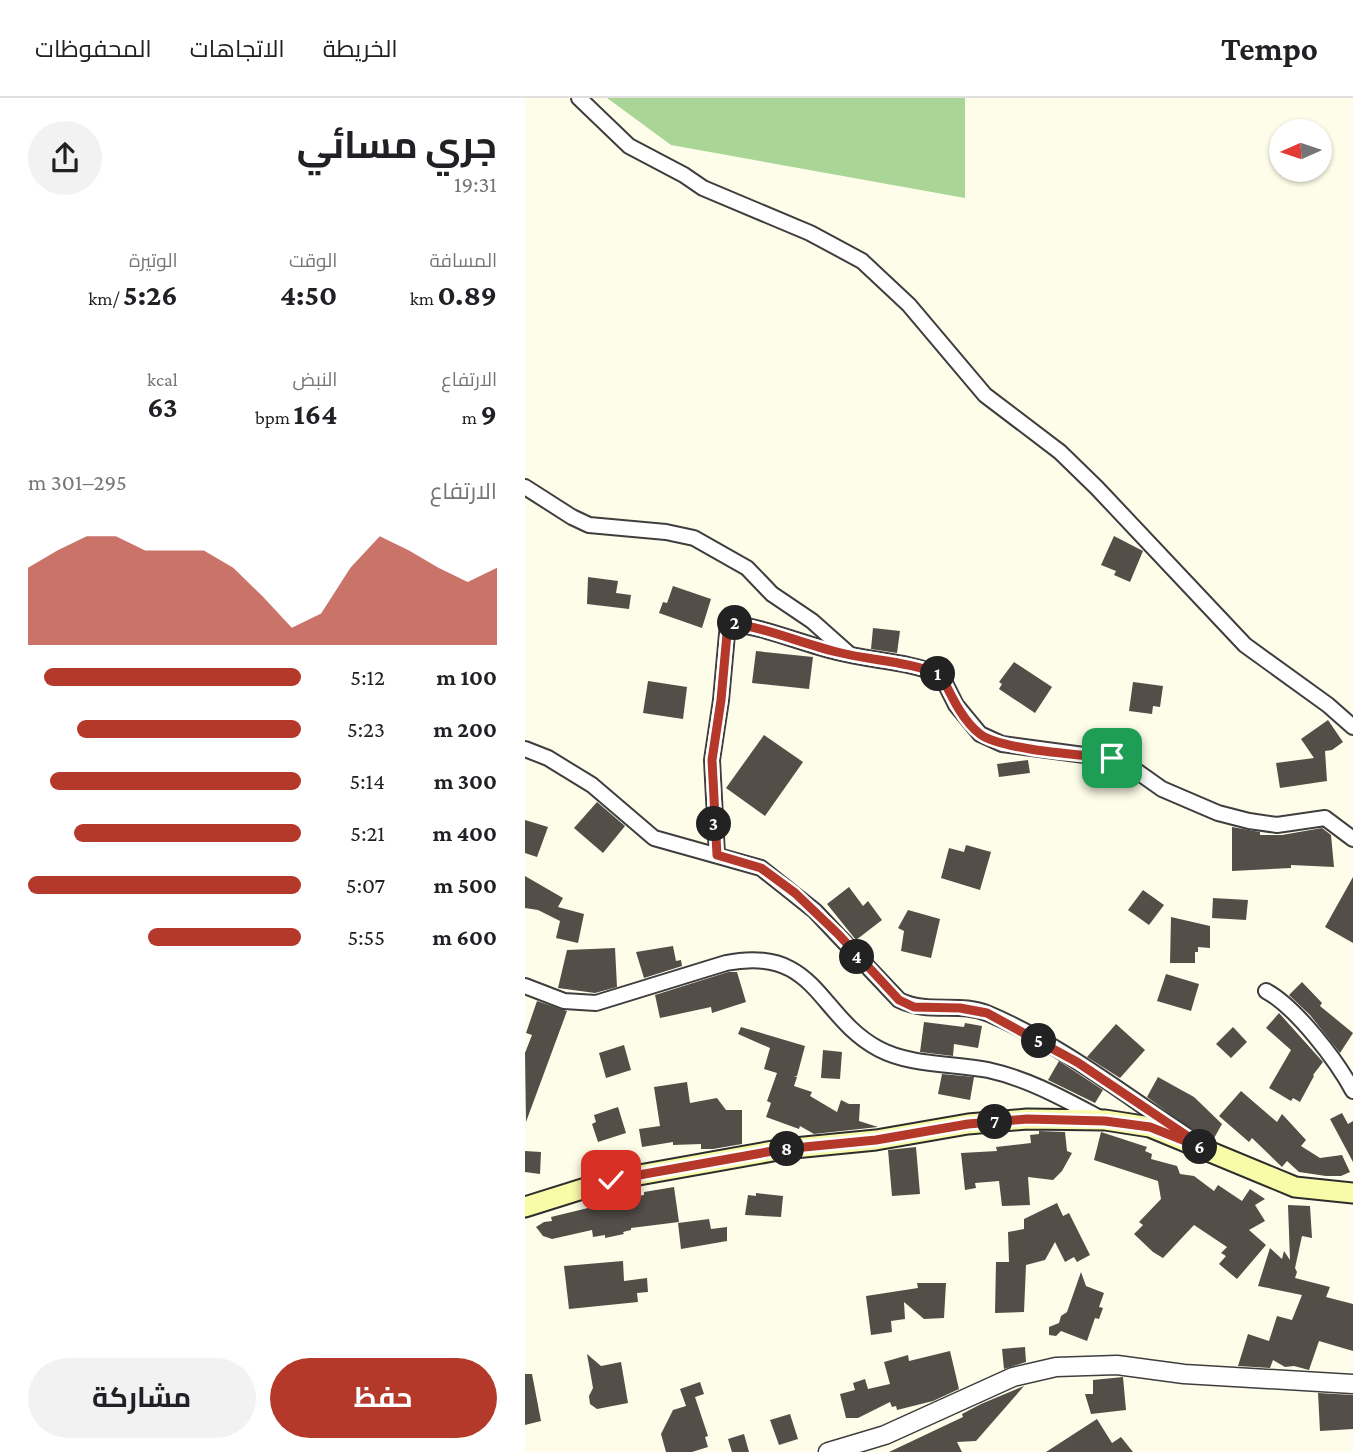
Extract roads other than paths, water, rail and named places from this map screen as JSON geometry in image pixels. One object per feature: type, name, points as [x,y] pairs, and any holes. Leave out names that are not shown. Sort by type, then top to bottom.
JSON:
[{"type":"main road","points":[[525,1207],[611,1180],[784,1149],[876,1140],[968,1124],[1015,1120],[1105,1121],[1150,1127],[1295,1187],[1353,1193]]},
{"type":"street","points":[[579,98],[629,146],[703,188],[810,233],[862,261],[909,305],[985,395],[1051,444],[1088,479],[1245,645],[1328,705],[1353,727]]},
{"type":"street","points":[[525,487],[572,517],[589,524],[666,532],[694,538],[747,568],[772,594],[812,621],[849,654]]},
{"type":"street","points":[[717,855],[712,760],[728,623],[748,625],[849,654],[920,666],[941,675],[956,705],[980,734],[1002,744],[1121,760],[1162,789],[1218,813],[1277,825],[1325,818],[1353,839]]},
{"type":"street","points":[[525,749],[572,771],[614,802],[655,838],[677,847],[761,868],[795,893],[838,934],[899,1000],[914,1007],[960,1008],[987,1013],[1077,1062],[1208,1150]]},
{"type":"street","points":[[525,986],[563,1001],[596,1003],[726,963],[744,960],[775,963],[804,977],[822,993],[855,1032],[881,1051],[904,1058],[1011,1076],[1033,1083],[1105,1121]]},
{"type":"street","points":[[1266,991],[1282,1002],[1324,1047],[1336,1061],[1353,1091]]},
{"type":"street","points":[[828,1452],[885,1435],[1013,1377],[1056,1367],[1117,1365],[1184,1374],[1353,1384]]}]
